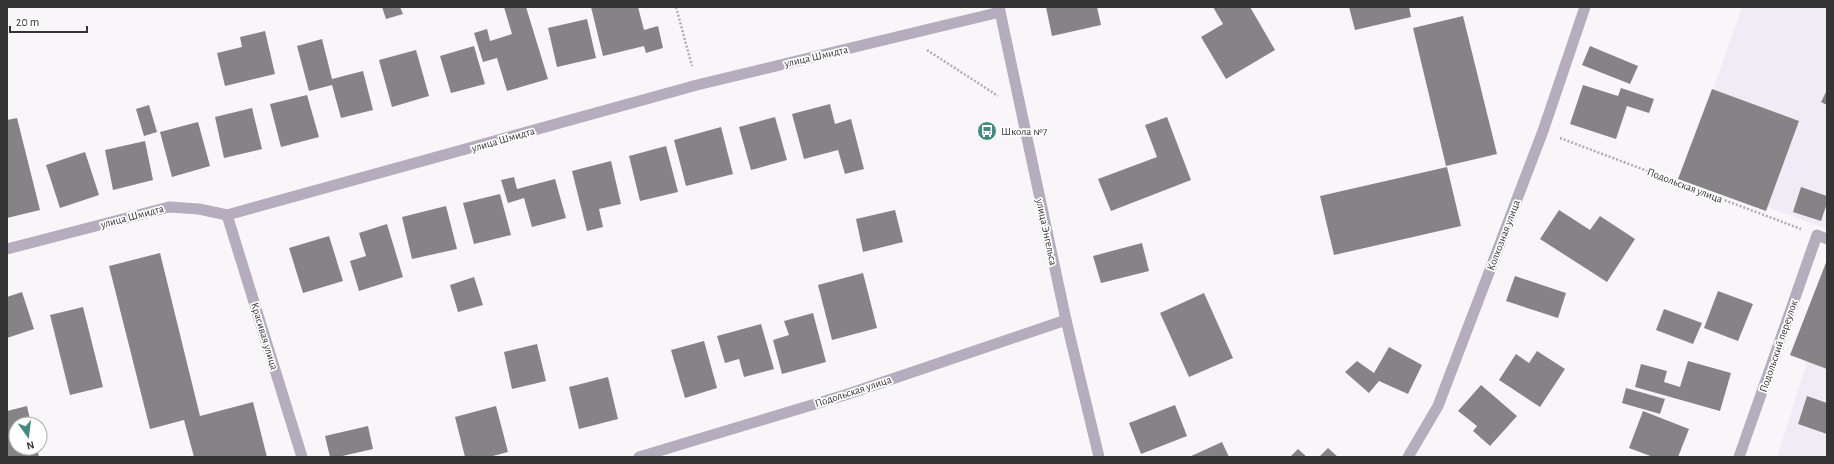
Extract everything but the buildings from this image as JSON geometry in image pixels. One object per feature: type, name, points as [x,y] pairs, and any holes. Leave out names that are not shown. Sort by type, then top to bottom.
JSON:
[{"type":"street","name":"Колхозная улица","points":[[1408,457],[1438,406],[1543,131],[1585,7]]},
{"type":"street","name":"улица Шмидта","points":[[7,249],[169,207],[199,209],[228,215],[697,85],[904,35],[1000,10]]},
{"type":"street","name":"улица Энгельса","points":[[1000,10],[1021,116],[1066,320],[1099,457]]},
{"type":"street","name":"Красивая улица","points":[[228,215],[302,457]]},
{"type":"street","name":"Подольский переулок","points":[[1739,457],[1822,237]]},
{"type":"street","name":"Подольская улица","points":[[639,457],[845,394],[1066,320]]},
{"type":"path","points":[[676,7],[697,85]]},
{"type":"path","points":[[904,35],[994,92],[1021,116]]},
{"type":"path","name":"Подольская улица","points":[[1543,131],[1822,237]]},
{"type":"shaded area","points":[[1742,7],[1827,7],[1827,229],[1683,176]]},
{"type":"shaded area","points":[[1827,298],[1827,457],[1777,457]]},
{"type":"place","name":"Школа №7","points":[[987,131]]}]
